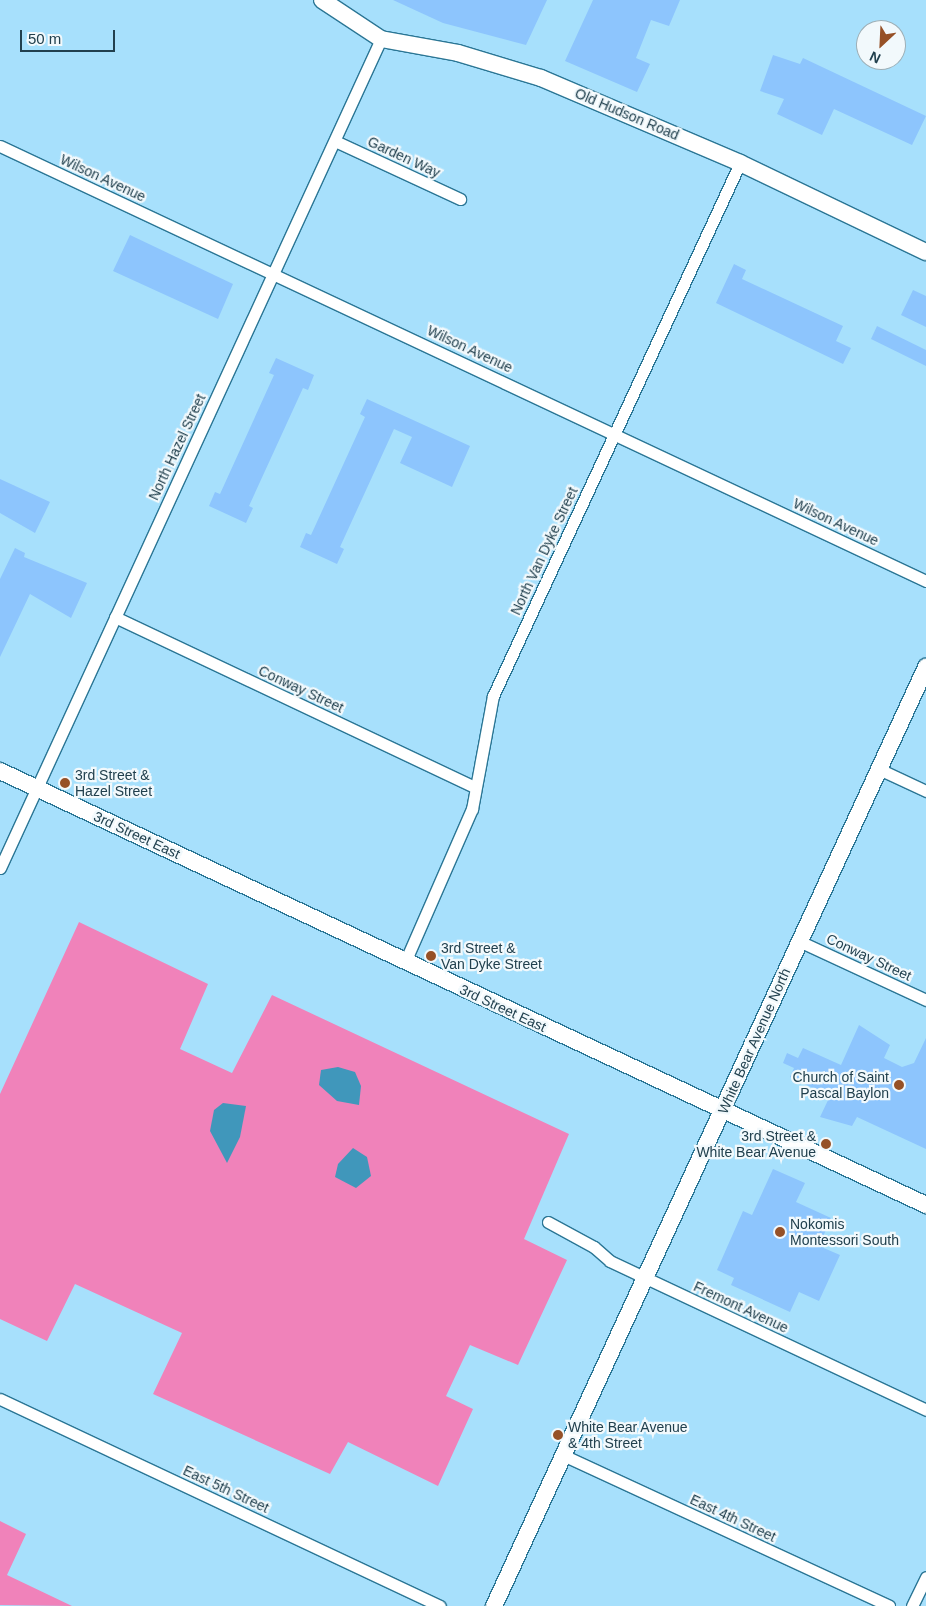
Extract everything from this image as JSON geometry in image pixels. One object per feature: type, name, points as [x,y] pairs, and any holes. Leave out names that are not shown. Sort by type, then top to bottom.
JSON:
[{"type":"street","name":"Old Hudson Road","points":[[322,0],[381,39],[449,51],[533,75],[740,163],[926,252]]},
{"type":"street","name":"North Hazel Street","points":[[0,868],[381,39]]},
{"type":"street","name":"Garden Way","points":[[335,141],[460,199]]},
{"type":"street","name":"Wilson Avenue","points":[[0,146],[926,581]]},
{"type":"street","name":"North Van Dyke Street","points":[[406,962],[472,809],[474,787],[493,696],[740,163]]},
{"type":"street","name":"Conway Street","points":[[115,617],[474,787]]},
{"type":"street","name":"White Bear Avenue North","points":[[494,1606],[565,1456],[926,667]]},
{"type":"street","points":[[879,769],[926,791]]},
{"type":"street","name":"3rd Street East","points":[[0,770],[722,1111],[926,1205]]},
{"type":"street","name":"Conway Street","points":[[800,941],[926,1000]]},
{"type":"street","name":"Fremont Avenue","points":[[548,1222],[645,1278],[926,1410]]},
{"type":"street","name":"East 5th Street","points":[[0,1399],[440,1606]]},
{"type":"street","name":"East 4th Street","points":[[565,1456],[889,1606]]},
{"type":"street","points":[[912,1606],[926,1576]]},
{"type":"shaded area","points":[[79,922],[208,984],[180,1049],[232,1073],[272,995],[569,1134],[524,1239],[567,1260],[518,1365],[470,1345],[446,1396],[473,1409],[438,1486],[348,1442],[330,1474],[153,1394],[182,1333],[75,1284],[47,1341],[0,1319],[0,1094]]},
{"type":"shaded area","points":[[0,1521],[26,1534],[7,1575],[72,1606],[0,1605]]},
{"type":"water","points":[[338,1067],[355,1072],[361,1086],[359,1105],[337,1101],[319,1085],[321,1070]]},
{"type":"water","points":[[223,1103],[246,1106],[240,1137],[227,1163],[210,1131],[214,1110]]},
{"type":"water","points":[[353,1148],[367,1157],[371,1176],[356,1188],[335,1177],[338,1164]]},
{"type":"building","points":[[393,0],[547,0],[526,45],[443,23]]},
{"type":"building","points":[[593,0],[680,0],[669,26],[651,20],[636,58],[650,64],[637,92],[565,61]]},
{"type":"building","points":[[773,55],[800,64],[803,58],[926,116],[912,145],[834,109],[822,135],[777,114],[784,99],[760,91]]},
{"type":"building","points":[[130,235],[233,284],[218,319],[113,271]]},
{"type":"building","points":[[734,264],[746,270],[742,279],[843,326],[836,341],[851,348],[843,364],[716,303]]},
{"type":"building","points":[[913,290],[926,296],[926,327],[901,315]]},
{"type":"building","points":[[877,326],[926,350],[926,366],[871,339]]},
{"type":"building","points":[[276,358],[314,375],[308,390],[303,388],[249,506],[253,508],[246,523],[209,506],[215,492],[220,494],[274,375],[269,373]]},
{"type":"building","points":[[367,399],[470,446],[452,487],[400,463],[412,437],[394,429],[340,547],[344,549],[337,564],[300,547],[306,533],[311,535],[365,417],[360,414]]},
{"type":"building","points":[[0,479],[50,502],[35,533],[0,513]]},
{"type":"building","points":[[15,548],[25,553],[24,557],[87,583],[71,618],[30,594],[0,657],[0,579]]},
{"type":"building","points":[[859,1025],[890,1045],[884,1058],[902,1067],[914,1063],[926,1038],[926,1149],[857,1117],[852,1126],[820,1117],[830,1096],[790,1077],[794,1068],[783,1063],[787,1053],[798,1058],[803,1048],[841,1065]]},
{"type":"building","name":"Nokomis Montessori South","points":[[773,1169],[805,1183],[796,1202],[831,1218],[819,1246],[840,1255],[819,1301],[799,1292],[790,1312],[731,1285],[734,1278],[717,1270],[743,1211],[752,1215]]},
{"type":"place","name":"3rd Street & Hazel Street","points":[[65,783]]},
{"type":"place","name":"3rd Street & Van Dyke Street","points":[[431,956]]},
{"type":"place","name":"Church of Saint Pascal Baylon","points":[[899,1085]]},
{"type":"place","name":"3rd Street & White Bear Avenue","points":[[826,1144]]},
{"type":"place","name":"Nokomis Montessori South","points":[[780,1232]]},
{"type":"place","name":"White Bear Avenue & 4th Street","points":[[558,1435]]}]
